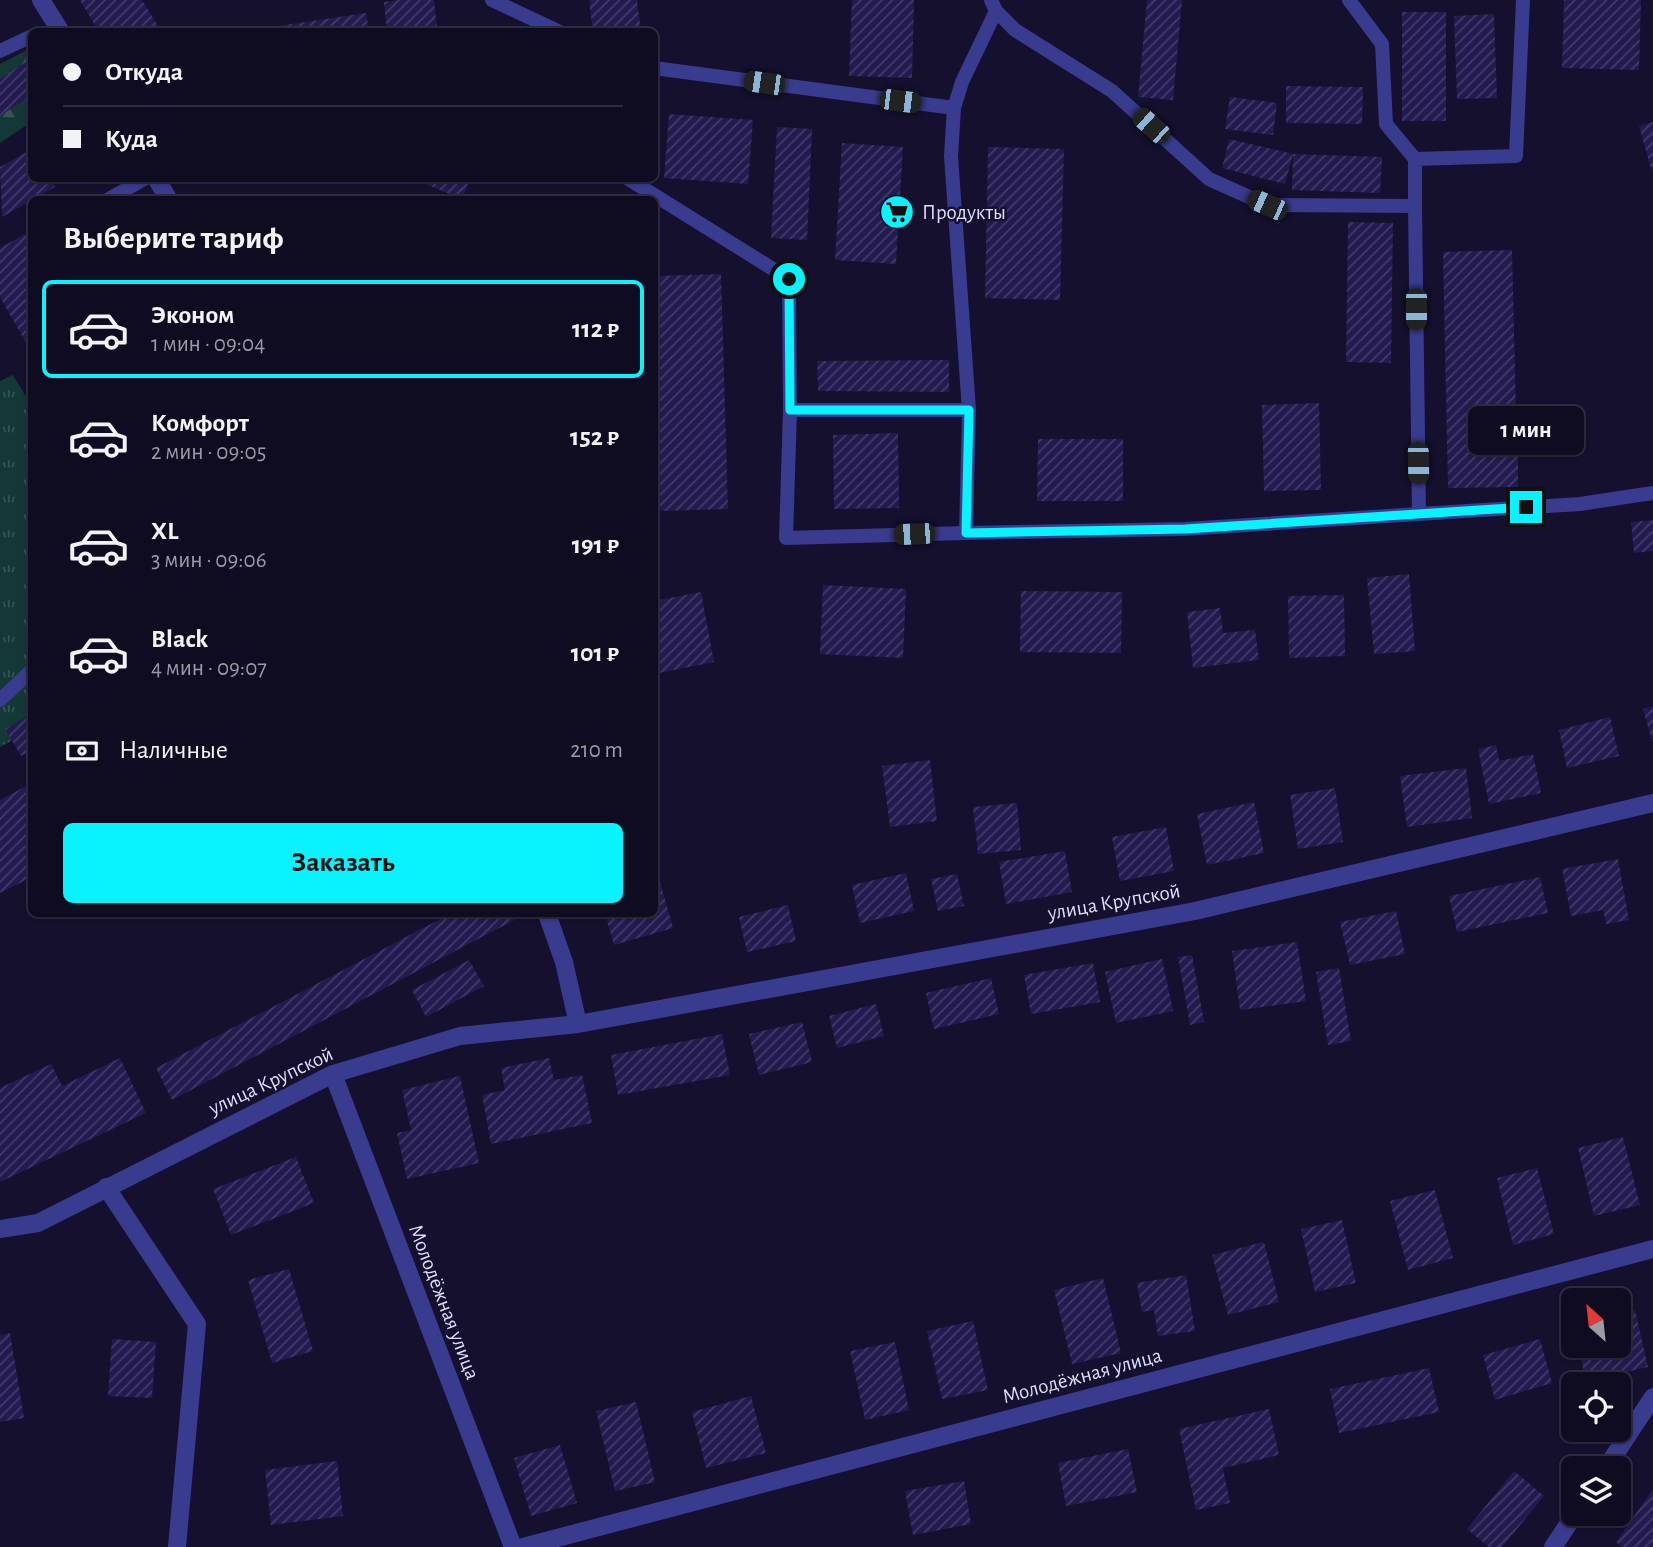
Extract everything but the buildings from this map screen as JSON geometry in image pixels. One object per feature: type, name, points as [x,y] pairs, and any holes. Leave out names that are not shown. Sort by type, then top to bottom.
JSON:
[{"type":"street","points":[[41,0],[53,28]]},
{"type":"street","name":"улица Крупской","points":[[0,1229],[38,1223],[334,1074],[460,1036],[578,1024],[1195,911],[1653,803]]},
{"type":"street","points":[[548,917],[564,962],[578,1024]]},
{"type":"street","name":"Молодёжная улица","points":[[334,1074],[513,1547]]},
{"type":"street","points":[[106,1187],[197,1324],[177,1547]]},
{"type":"street","name":"Молодёжная улица","points":[[523,1547],[1653,1249]]},
{"type":"street","points":[[1614,1456],[1653,1396]]},
{"type":"street","points":[[1553,1547],[1568,1526]]},
{"type":"lane","points":[[492,0],[552,28]]},
{"type":"lane","points":[[1349,0],[1382,44],[1386,124],[1416,159],[1419,514]]},
{"type":"lane","points":[[1416,159],[1517,156],[1522,0]]},
{"type":"lane","points":[[966,533],[969,410],[951,156],[954,108],[993,5],[1015,30],[1112,91],[1209,179],[1267,205],[1415,206]]},
{"type":"lane","points":[[0,51],[28,38]]},
{"type":"lane","points":[[658,69],[954,108]]},
{"type":"lane","points":[[114,196],[139,182]]},
{"type":"lane","points":[[633,182],[656,196]]},
{"type":"lane","points":[[658,197],[789,279],[790,410],[786,538],[1185,529],[1580,504],[1653,493]]},
{"type":"lane","points":[[790,410],[969,410]]},
{"type":"lane","points":[[0,700],[28,674]]},
{"type":"green space","points":[[28,50],[28,124],[0,143],[0,64]]},
{"type":"green space","points":[[13,375],[28,400],[28,732],[0,747],[0,381]]},
{"type":"place","name":"Продукты","points":[[897,212]]},
{"type":"route","points":[[789,279],[790,410],[969,410],[966,533],[1185,529],[1526,507]]}]
